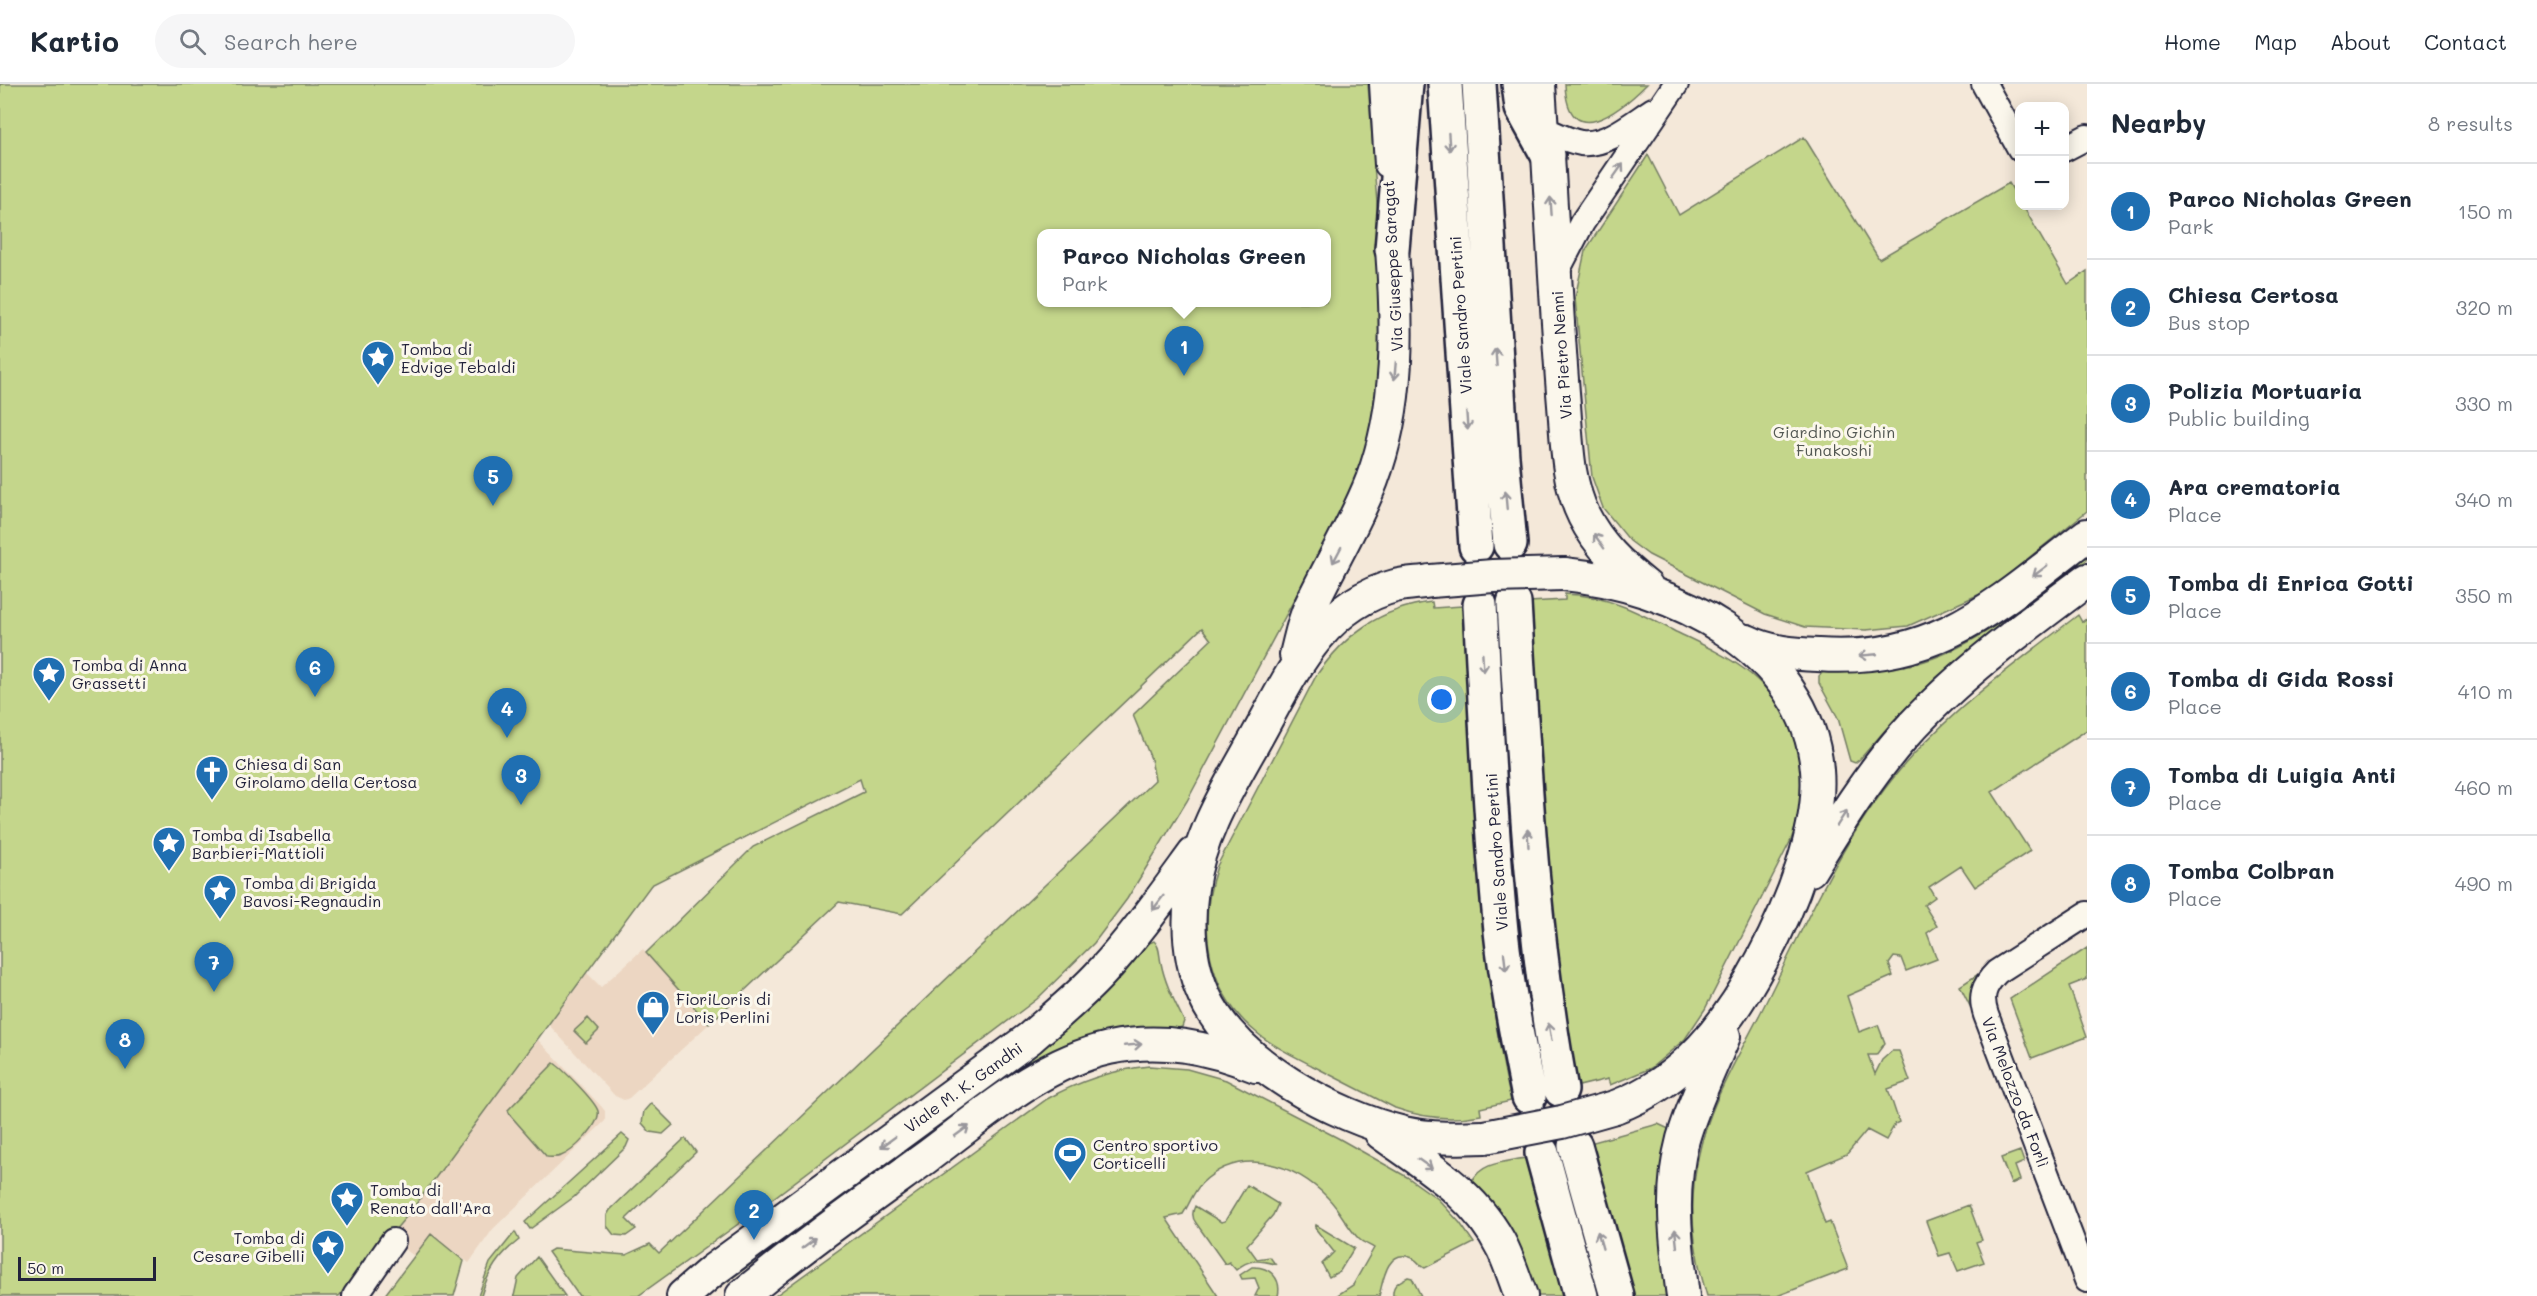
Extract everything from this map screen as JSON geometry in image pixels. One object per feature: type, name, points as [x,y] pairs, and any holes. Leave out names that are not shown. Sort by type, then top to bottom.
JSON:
[{"type":"highway","points":[[1392,249],[1406,84]]},
{"type":"highway","name":"Viale Sandro Pertini","points":[[1445,84],[1476,546]]},
{"type":"highway","name":"Viale Sandro Pertini","points":[[1479,84],[1502,457],[1510,544]]},
{"type":"highway","points":[[1519,84],[1522,108],[1547,142]]},
{"type":"highway","name":"Viale Sandro Pertini","points":[[1514,603],[1529,856],[1543,987],[1561,1090]]},
{"type":"highway","name":"Viale Sandro Pertini","points":[[1480,605],[1501,933],[1528,1097]]},
{"type":"highway","points":[[1575,1146],[1617,1296]]},
{"type":"highway","points":[[1542,1154],[1581,1296]]},
{"type":"main road","name":"Via Pietro Nenni","points":[[1547,142],[1562,377],[1570,465],[1575,493],[1587,522],[1608,554],[1656,595]]},
{"type":"main road","name":"Via Giuseppe Saragat","points":[[1289,679],[1309,610],[1349,532],[1372,479],[1383,444],[1396,374],[1396,310],[1392,249]]},
{"type":"main road","points":[[1741,996],[1715,1034],[1687,1064],[1658,1086],[1615,1107],[1562,1122],[1485,1137],[1426,1136],[1405,1133],[1360,1119],[1323,1102],[1276,1074],[1250,1054],[1228,1032],[1208,1003],[1198,981],[1190,938],[1190,903],[1196,867],[1205,839],[1235,776],[1308,646],[1347,609],[1374,594],[1396,586],[1431,581],[1564,574],[1621,583],[1656,595],[1767,649],[1798,654],[1851,656],[1912,648],[1954,630],[1987,610],[2087,535]]},
{"type":"main road","points":[[1683,1296],[1674,1219],[1680,1157],[1692,1113],[1741,996],[1790,904],[1842,818],[1869,778],[1904,735],[1975,666],[2087,580]]},
{"type":"main road","points":[[1730,633],[1768,663],[1781,679],[1803,715],[1814,750],[1818,789],[1815,813],[1790,904]]},
{"type":"main road","name":"Viale M. K. Gandhi","points":[[683,1296],[712,1271],[1030,1038],[1054,1017],[1101,974],[1205,839]]},
{"type":"main road","points":[[742,1296],[788,1259],[1016,1092],[1073,1058],[1111,1048],[1169,1044],[1218,1051],[1276,1074]]},
{"type":"main road","points":[[1360,1119],[1447,1179],[1474,1206],[1503,1249],[1521,1296]]},
{"type":"street","name":"Via Giuseppe Saragat","points":[[1382,84],[1392,249]]},
{"type":"street","name":"Via Pietro Nenni","points":[[1543,84],[1547,142]]},
{"type":"street","points":[[1984,84],[2015,142]]},
{"type":"street","points":[[1547,142],[1569,140],[1584,143],[1619,133],[1669,94]]},
{"type":"street","points":[[1555,275],[1582,222],[1669,94]]},
{"type":"street","points":[[2069,146],[2087,137]]},
{"type":"street","name":"Via Melozzo da Forlì","points":[[2087,914],[1997,972],[1986,985],[1982,996],[1986,1015],[2087,1280]]},
{"type":"street","points":[[355,1296],[393,1241]]},
{"type":"shaded area","points":[[643,949],[709,1024],[629,1098],[624,1100],[615,1096],[549,1025],[587,973],[601,987]]},
{"type":"shaded area","points":[[538,1040],[601,1106],[605,1111],[605,1121],[493,1229],[469,1263],[431,1234],[414,1256],[390,1238]]},
{"type":"green space","points":[[0,84],[1368,84],[1379,230],[1382,404],[1352,491],[1187,801],[1127,899],[1094,943],[1037,999],[755,1212],[638,1296],[579,1296],[548,1252],[553,1249],[626,1255],[650,1244],[659,1253],[1155,780],[1151,759],[1133,715],[1211,640],[1202,628],[902,914],[839,902],[709,1024],[646,953],[753,847],[864,792],[860,779],[651,885],[411,1211],[339,1296],[0,1296]]},
{"type":"green space","points":[[1565,84],[1647,84],[1610,114],[1597,120],[1585,121],[1575,117],[1568,105]]},
{"type":"green space","name":"Giardino Gichin Funakoshi","points":[[1804,137],[1879,259],[2009,183],[2015,193],[2015,210],[2025,210],[2068,284],[2087,271],[2087,511],[1989,590],[1908,626],[1866,630],[1805,627],[1765,614],[1649,555],[1630,541],[1603,508],[1592,477],[1575,298],[1585,251],[1648,155],[1679,215]]},
{"type":"green space","points":[[2087,556],[2087,560],[1937,677],[1893,721],[1860,759],[1855,763],[1850,761],[1838,718],[1819,683],[1819,676],[1823,672],[1880,669],[1914,664],[1962,646],[2005,619]]},
{"type":"green space","points":[[1565,594],[1595,598],[1623,606],[1711,649],[1744,669],[1778,704],[1797,747],[1801,769],[1798,817],[1791,840],[1705,1009],[1685,1039],[1651,1068],[1610,1085],[1608,1079],[1579,1086],[1558,966],[1545,845],[1529,602],[1565,600]]},
{"type":"green space","points":[[1432,602],[1433,608],[1462,606],[1482,917],[1489,979],[1511,1101],[1480,1108],[1481,1115],[1459,1118],[1427,1116],[1395,1108],[1291,1055],[1257,1033],[1226,998],[1210,956],[1207,934],[1211,888],[1217,866],[1316,676],[1339,648],[1366,626],[1396,610]]},
{"type":"green space","points":[[2078,615],[2082,622],[2087,618],[2087,730],[1992,792],[2030,851],[1975,887],[1961,866],[1929,887],[1935,897],[1924,905],[1937,926],[1927,933],[1937,959],[1906,971],[1901,958],[1894,957],[1889,964],[1893,976],[1847,996],[1859,1032],[1878,1025],[1885,1043],[1876,1055],[1868,1055],[1875,1074],[1882,1060],[1892,1051],[1899,1051],[1910,1081],[1888,1089],[1899,1122],[1895,1124],[1886,1140],[1867,1130],[1847,1154],[1807,1171],[1825,1224],[1830,1222],[1848,1269],[1777,1296],[1707,1296],[1695,1245],[1693,1210],[1695,1176],[1703,1138],[1726,1079],[1830,875],[1868,813],[1889,784],[1931,736],[2013,665]]},
{"type":"green space","points":[[1154,941],[1168,986],[1184,1021],[1182,1027],[1109,1032],[1074,1043],[1028,1062],[717,1289],[716,1287],[1065,1031],[1122,976],[1149,943]]},
{"type":"green space","points":[[2087,948],[2087,979],[2069,986],[2087,1037],[2032,1058],[2010,999]]},
{"type":"green space","points":[[1980,973],[1972,989],[1974,1007],[1971,1008],[1960,986]]},
{"type":"green space","points":[[588,1018],[599,1030],[586,1043],[574,1031]]},
{"type":"green space","points":[[554,1063],[596,1106],[598,1117],[591,1130],[572,1149],[559,1157],[547,1157],[508,1110]]},
{"type":"green space","name":"Centro sportivo Corticelli","points":[[1149,1066],[1187,1069],[1226,1080],[1338,1138],[1407,1177],[1438,1199],[1460,1223],[1474,1243],[1425,1268],[1410,1257],[1396,1258],[1387,1268],[1379,1296],[1336,1296],[1353,1285],[1374,1248],[1359,1239],[1332,1203],[1315,1186],[1284,1168],[1251,1162],[1217,1171],[1199,1186],[1183,1214],[1166,1218],[1218,1296],[775,1296],[1047,1099],[1096,1077]]},
{"type":"green space","points":[[651,1103],[673,1125],[663,1134],[650,1132],[642,1123],[644,1111]]},
{"type":"green space","points":[[1658,1124],[1671,1130],[1672,1296],[1634,1296],[1590,1143]]},
{"type":"green space","points":[[622,1134],[629,1140],[626,1147],[574,1197],[530,1229],[525,1222]]},
{"type":"green space","points":[[684,1139],[696,1152],[626,1219],[636,1229],[626,1236],[614,1235],[607,1226],[607,1215],[610,1210]]},
{"type":"green space","points":[[2020,1151],[2024,1162],[2015,1166],[2020,1180],[2011,1184],[2001,1158]]},
{"type":"green space","points":[[1525,1158],[1563,1296],[1534,1296],[1472,1182],[1481,1170],[1487,1167]]},
{"type":"green space","points":[[1247,1185],[1278,1204],[1273,1215],[1247,1245],[1257,1259],[1270,1257],[1275,1264],[1255,1261],[1245,1263],[1236,1270],[1229,1262],[1225,1264],[1195,1221],[1193,1213],[1195,1206],[1221,1222],[1225,1221]]},
{"type":"green space","points":[[1969,1205],[1982,1240],[1976,1242],[1984,1262],[1958,1271],[1950,1253],[1939,1256],[1926,1221]]},
{"type":"green space","points":[[1316,1225],[1354,1248],[1340,1271],[1329,1277],[1322,1264],[1334,1252],[1315,1228]]},
{"type":"green space","points":[[515,1232],[519,1240],[495,1264],[481,1296],[478,1296],[490,1263]]},
{"type":"green space","points":[[431,1234],[464,1261],[454,1296],[384,1296]]},
{"type":"green space","points":[[537,1257],[565,1296],[514,1296],[518,1278]]},
{"type":"green space","points":[[1252,1267],[1264,1269],[1273,1275],[1278,1284],[1278,1296],[1255,1296],[1259,1288],[1255,1278],[1242,1279],[1240,1275]]},
{"type":"green space","points":[[1408,1277],[1412,1278],[1421,1296],[1393,1296],[1395,1286]]},
{"type":"place","name":"Parco Nicholas Green","points":[[1184,376]]},
{"type":"place","name":"Tomba di Edvige Tebaldi","points":[[378,386]]},
{"type":"place","name":"Tomba di Enrica Gotti","points":[[493,506]]},
{"type":"place","name":"Tomba di Gida Rossi","points":[[315,697]]},
{"type":"place","name":"Tomba di Anna Grassetti","points":[[49,702]]},
{"type":"place","name":"Ara crematoria","points":[[507,738]]},
{"type":"place","name":"Chiesa di San Girolamo della Certosa","points":[[212,801]]},
{"type":"place","name":"Polizia Mortuaria","points":[[521,805]]},
{"type":"place","name":"Tomba di Isabella Barbieri-Mattioli","points":[[169,872]]},
{"type":"place","name":"Tomba di Brigida Bavosi-Regnaudin","points":[[220,920]]},
{"type":"place","name":"Tomba di Luigia Anti","points":[[214,992]]},
{"type":"place","name":"FioriLoris di Loris Perlini","points":[[653,1036]]},
{"type":"place","name":"Tomba Colbran","points":[[125,1069]]},
{"type":"place","name":"Centro sportivo Corticelli","points":[[1070,1182]]},
{"type":"place","name":"Tomba di Renato dall'Ara","points":[[347,1227]]},
{"type":"place","name":"Chiesa Certosa","points":[[754,1240]]},
{"type":"place","name":"Tomba di Cesare Gibelli","points":[[328,1275]]}]
